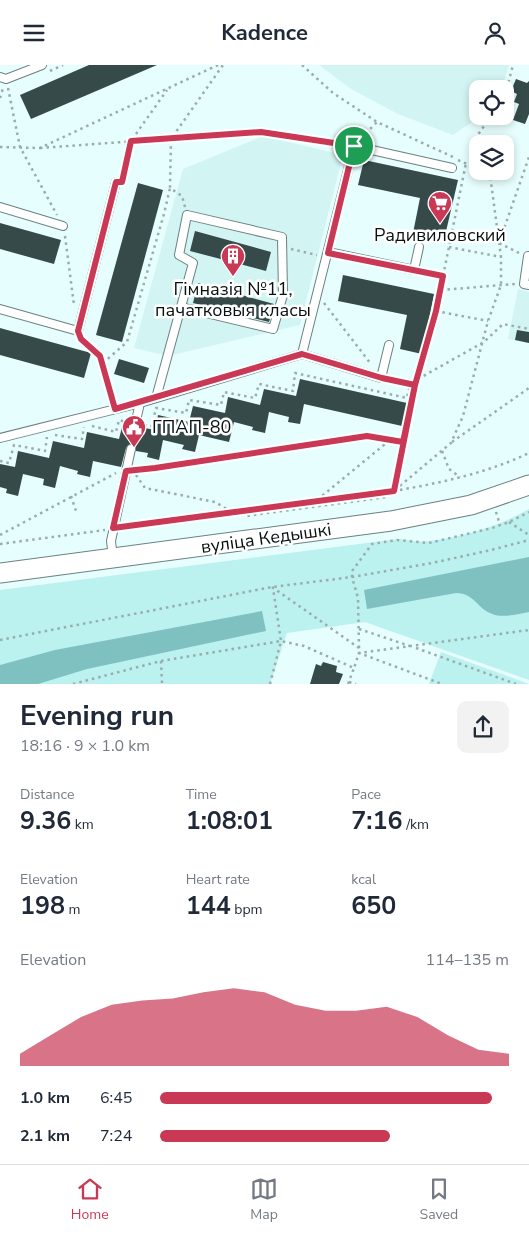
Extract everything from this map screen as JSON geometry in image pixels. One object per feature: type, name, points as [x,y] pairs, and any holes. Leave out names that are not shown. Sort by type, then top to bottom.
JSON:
[{"type":"street","name":"вуліца Кедышкі","points":[[0,573],[383,523],[471,505],[529,485]]},
{"type":"lane","points":[[3,78],[42,65]]},
{"type":"lane","points":[[302,354],[354,146],[452,168]]},
{"type":"lane","points":[[0,309],[78,331],[116,182]]},
{"type":"lane","points":[[0,207],[63,226]]},
{"type":"lane","points":[[156,398],[193,263],[179,255],[187,215],[282,237],[283,295],[273,329],[181,307]]},
{"type":"lane","points":[[327,255],[414,270],[418,247]]},
{"type":"lane","points":[[527,285],[528,257]]},
{"type":"lane","points":[[0,438],[140,403],[302,354],[382,378],[388,345]]},
{"type":"lane","points":[[135,424],[140,403]]},
{"type":"lane","points":[[113,558],[111,541],[113,528],[131,449]]},
{"type":"path","points":[[40,148],[218,65]]},
{"type":"path","points":[[103,363],[127,342],[170,188],[170,139],[223,65]]},
{"type":"path","points":[[298,65],[303,66],[333,93],[377,122],[469,164]]},
{"type":"path","points":[[509,80],[513,65]]},
{"type":"path","points":[[0,461],[10,463],[14,445],[45,451],[48,434],[82,439],[85,424],[116,432],[119,420],[100,356],[81,339],[78,331],[63,226],[20,147],[3,78]]},
{"type":"path","points":[[116,182],[122,182],[131,141],[168,88]]},
{"type":"path","points":[[0,147],[40,148],[261,132],[354,146],[377,122]]},
{"type":"path","points":[[499,243],[529,157]]},
{"type":"path","points":[[394,491],[415,385],[441,290],[466,163]]},
{"type":"path","points":[[451,443],[463,416],[488,321],[501,285],[501,257],[491,180]]},
{"type":"path","points":[[170,188],[182,195],[187,215]]},
{"type":"path","points":[[499,243],[528,257]]},
{"type":"path","points":[[282,247],[327,255]]},
{"type":"path","points":[[449,247],[501,257]]},
{"type":"path","points":[[414,270],[443,276]]},
{"type":"path","points":[[441,290],[501,285],[527,285]]},
{"type":"path","points":[[317,293],[382,378],[415,385]]},
{"type":"path","points":[[436,311],[488,321]]},
{"type":"path","points":[[418,379],[484,342],[503,324],[529,329]]},
{"type":"path","points":[[119,420],[152,426],[156,408],[186,413],[189,400],[221,405],[224,392],[256,398],[259,384],[293,391],[295,373],[407,398],[410,384]]},
{"type":"path","points":[[394,491],[451,443],[529,388]]},
{"type":"path","points":[[233,512],[215,502],[145,488],[132,470],[367,436],[403,442]]},
{"type":"path","points":[[317,500],[390,440]]},
{"type":"path","points":[[442,451],[449,469],[460,477]]},
{"type":"path","points":[[0,544],[394,491],[460,477],[512,461],[529,453]]},
{"type":"path","points":[[0,535],[110,475],[126,471]]},
{"type":"path","points":[[246,510],[247,516],[387,497],[387,492]]},
{"type":"path","points":[[71,496],[76,511]]},
{"type":"path","points":[[317,500],[318,506]]},
{"type":"path","points":[[356,684],[349,683],[359,653],[358,598],[352,571],[372,544],[397,540],[429,543],[470,534],[509,522],[529,512]]},
{"type":"path","points":[[509,522],[529,535]]},
{"type":"path","points":[[0,640],[272,587],[352,577],[432,563],[491,550],[529,539]]},
{"type":"path","points":[[270,684],[282,641],[272,587]]},
{"type":"path","points":[[272,587],[359,648]]},
{"type":"path","points":[[359,629],[516,684]]},
{"type":"path","points":[[359,653],[529,630]]},
{"type":"path","points":[[73,684],[161,661],[282,641],[304,646],[354,668]]},
{"type":"path","points":[[359,653],[440,684]]},
{"type":"path","points":[[161,661],[162,684]]},
{"type":"shaded area","points":[[319,65],[509,65],[505,80],[469,80],[469,124],[453,135],[398,114],[351,89]]},
{"type":"shaded area","points":[[263,136],[343,155],[300,325],[168,356],[134,348],[183,169]]},
{"type":"shaded area","points":[[518,289],[529,292],[529,343],[508,339]]},
{"type":"shaded area","points":[[529,509],[529,680],[365,622],[287,633],[270,684],[0,684],[0,590],[398,539],[421,542],[442,539],[468,534],[493,526]]},
{"type":"shaded area","points":[[529,557],[529,612],[494,615],[471,598],[456,593],[367,609],[364,590]]},
{"type":"shaded area","points":[[262,611],[266,631],[87,669],[38,684],[0,684],[0,665],[55,650]]},
{"type":"shaded area","points":[[441,652],[529,684],[429,684]]},
{"type":"building","points":[[89,65],[157,65],[31,119],[20,95]]},
{"type":"building","points":[[516,79],[527,83],[529,81],[529,114],[525,124],[514,120],[519,104],[514,102],[517,94],[514,92]]},
{"type":"building","points":[[364,160],[458,180],[444,240],[413,233],[420,198],[358,185]]},
{"type":"building","points":[[138,183],[163,190],[122,342],[96,335]]},
{"type":"building","points":[[0,223],[61,240],[54,264],[0,249]]},
{"type":"building","points":[[195,231],[271,252],[266,271],[190,251]]},
{"type":"building","points":[[343,275],[434,294],[422,354],[400,349],[407,315],[338,301]]},
{"type":"building","points":[[198,283],[274,304],[269,322],[193,303]]},
{"type":"building","points":[[0,328],[91,353],[84,378],[0,355]]},
{"type":"building","points":[[517,330],[529,332],[529,343],[515,340]]},
{"type":"building","points":[[119,359],[149,368],[144,383],[114,374]]},
{"type":"building","points":[[300,379],[407,403],[402,426],[304,404],[300,424],[288,422],[289,417],[269,412],[265,433],[252,430],[253,427],[234,422],[229,442],[199,435],[195,452],[182,449],[184,445],[163,440],[159,460],[147,457],[148,453],[136,451],[135,445],[130,444],[126,448],[121,467],[93,461],[90,477],[77,474],[78,471],[60,466],[55,488],[43,485],[44,479],[23,474],[18,496],[6,493],[7,489],[0,487],[0,464],[15,467],[18,451],[49,458],[53,441],[84,448],[87,432],[119,439],[123,423],[129,424],[134,431],[140,427],[155,430],[158,415],[189,422],[193,406],[225,413],[228,397],[260,405],[264,389],[296,396]]},
{"type":"building","points":[[323,662],[337,666],[336,672],[343,674],[339,684],[310,684],[316,664],[321,666]]},
{"type":"place","name":"Радивиловский","points":[[440,224]]},
{"type":"place","name":"Гімназія №11, пачатковыя класы","points":[[233,277]]},
{"type":"place","name":"ГПАП-80","points":[[134,448]]},
{"type":"route","points":[[354,146],[261,132],[131,141],[122,182],[116,182],[78,331],[81,339],[100,356],[115,409],[302,354],[382,378],[415,385],[403,442],[367,436],[126,471],[113,528],[394,491],[415,385],[436,311],[443,276],[328,253],[354,146]]}]
